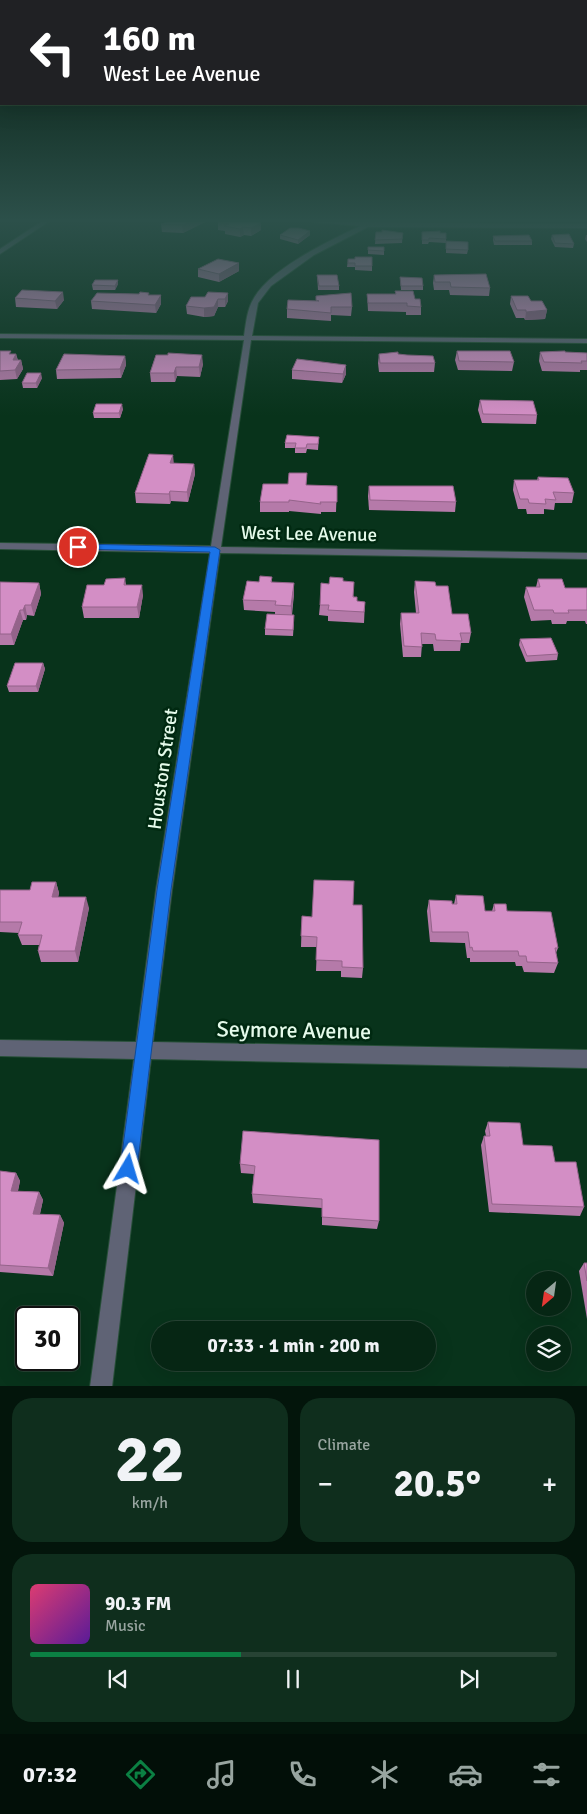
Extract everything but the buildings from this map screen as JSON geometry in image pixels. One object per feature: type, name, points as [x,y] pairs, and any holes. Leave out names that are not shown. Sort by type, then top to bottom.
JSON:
[{"type":"street","name":"Houston Street","points":[[101,1386],[164,890],[246,338],[255,302],[267,287]]},
{"type":"street","points":[[0,336],[587,341]]},
{"type":"street","name":"West Lee Avenue","points":[[0,546],[587,556]]},
{"type":"street","name":"Seymore Avenue","points":[[0,1048],[587,1059]]},
{"type":"route","points":[[78,547],[215,550],[164,890],[128,1169]]}]
